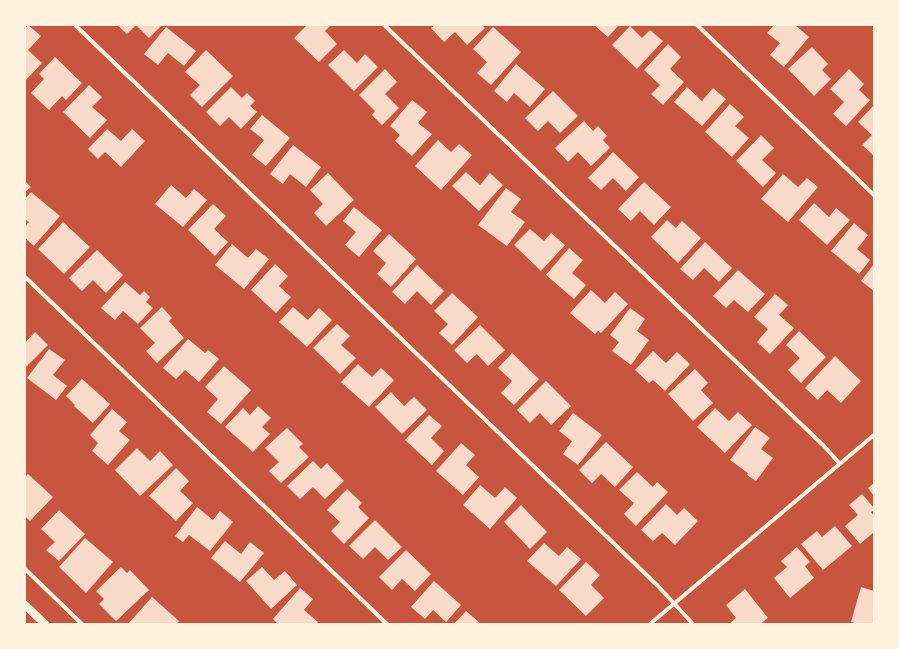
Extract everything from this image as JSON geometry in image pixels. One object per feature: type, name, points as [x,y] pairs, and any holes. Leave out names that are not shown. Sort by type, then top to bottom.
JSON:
[{"type":"main road","points":[[25,605],[45,624]]},
{"type":"street","points":[[75,25],[658,586],[693,624]]},
{"type":"street","points":[[384,25],[818,441],[840,464]]},
{"type":"street","points":[[698,25],[874,195]]},
{"type":"street","points":[[25,277],[387,624]]},
{"type":"street","points":[[650,624],[874,435]]},
{"type":"street","points":[[25,569],[82,624]]},
{"type":"building","points":[[28,25],[41,36],[28,50],[42,63],[25,81],[25,28]]},
{"type":"building","points":[[117,25],[136,25],[127,34]]},
{"type":"building","points":[[136,25],[162,25],[149,38]]},
{"type":"building","points":[[307,25],[331,25],[325,31],[337,44],[319,62],[294,38]]},
{"type":"building","points":[[435,25],[482,25],[485,28],[467,45],[455,32],[444,42],[431,28]]},
{"type":"building","points":[[594,25],[619,25],[608,37]]},
{"type":"building","points":[[774,25],[795,25],[809,37],[784,67],[770,55],[780,43],[767,33]]},
{"type":"building","points":[[630,26],[642,38],[650,30],[663,41],[637,69],[612,45]]},
{"type":"building","points":[[166,27],[196,51],[184,66],[168,53],[158,65],[144,54]]},
{"type":"building","points":[[493,27],[521,52],[491,85],[477,73],[487,62],[473,49]]},
{"type":"building","points":[[668,44],[681,57],[670,69],[684,82],[663,105],[651,94],[660,85],[644,70]]},
{"type":"building","points":[[812,47],[828,64],[822,70],[831,79],[814,96],[788,69]]},
{"type":"building","points":[[206,50],[233,76],[202,107],[190,95],[200,85],[185,72]]},
{"type":"building","points":[[344,50],[357,63],[365,54],[378,67],[354,91],[328,65]]},
{"type":"building","points":[[55,57],[82,83],[66,100],[62,96],[49,110],[31,93],[44,79],[39,74]]},
{"type":"building","points":[[516,64],[545,89],[530,107],[514,93],[507,102],[494,91]]},
{"type":"building","points":[[385,69],[397,82],[385,94],[399,108],[382,125],[372,115],[375,111],[359,95]]},
{"type":"building","points":[[849,69],[864,84],[859,90],[870,100],[846,126],[833,114],[844,102],[830,89]]},
{"type":"building","points":[[89,85],[102,97],[92,107],[107,120],[90,138],[63,112]]},
{"type":"building","points":[[231,87],[242,98],[247,93],[255,101],[250,106],[257,112],[241,129],[229,117],[220,126],[206,112]]},
{"type":"building","points":[[687,87],[702,101],[713,88],[726,99],[702,126],[674,102]]},
{"type":"building","points":[[553,91],[578,116],[560,133],[548,121],[538,131],[525,118]]},
{"type":"building","points":[[412,100],[427,112],[418,123],[432,134],[412,156],[395,141],[400,135],[390,126]]},
{"type":"building","points":[[730,104],[744,117],[735,126],[749,138],[732,157],[705,132]]},
{"type":"building","points":[[874,105],[874,156],[862,145],[872,135],[858,122]]},
{"type":"building","points":[[262,115],[290,138],[266,166],[252,155],[264,140],[250,129]]},
{"type":"building","points":[[584,121],[593,131],[598,126],[607,136],[603,140],[610,148],[591,166],[578,152],[568,162],[555,148]]},
{"type":"building","points":[[107,129],[121,141],[132,129],[145,141],[121,167],[105,152],[98,159],[88,149]]},
{"type":"building","points":[[761,135],[774,148],[762,160],[776,173],[763,187],[736,161]]},
{"type":"building","points":[[438,140],[451,152],[459,144],[472,155],[441,190],[415,166]]},
{"type":"building","points":[[293,145],[321,167],[306,187],[290,174],[283,184],[270,174]]},
{"type":"building","points":[[613,152],[639,177],[626,191],[613,178],[601,190],[588,178]]},
{"type":"building","points":[[466,172],[480,185],[490,173],[503,185],[479,211],[452,186]]},
{"type":"building","points":[[328,173],[354,200],[326,226],[314,213],[323,204],[310,190]]},
{"type":"building","points":[[783,174],[798,187],[807,178],[818,187],[788,222],[761,199]]},
{"type":"building","points":[[25,181],[31,187],[25,192]]},
{"type":"building","points":[[644,182],[671,207],[654,225],[640,211],[631,221],[618,209]]},
{"type":"building","points":[[171,185],[186,198],[194,189],[207,200],[183,227],[155,204]]},
{"type":"building","points":[[506,188],[521,199],[511,212],[525,222],[507,246],[478,225]]},
{"type":"building","points":[[31,192],[60,216],[34,246],[25,238],[25,226],[29,222],[25,219],[25,199]]},
{"type":"building","points":[[814,203],[829,217],[836,208],[850,220],[827,245],[799,220]]},
{"type":"building","points":[[213,204],[226,216],[214,229],[228,242],[215,256],[188,230]]},
{"type":"building","points":[[354,207],[382,230],[359,257],[345,245],[356,232],[343,221]]},
{"type":"building","points":[[667,220],[676,228],[682,221],[701,238],[678,263],[651,237]]},
{"type":"building","points":[[63,222],[90,247],[64,274],[38,249]]},
{"type":"building","points":[[854,223],[868,235],[857,249],[870,260],[859,274],[831,251]]},
{"type":"building","points":[[530,229],[544,241],[551,233],[565,245],[541,271],[514,245]]},
{"type":"building","points":[[389,234],[416,259],[391,287],[377,274],[386,263],[373,251]]},
{"type":"building","points":[[705,242],[732,268],[719,282],[704,268],[693,280],[680,269]]},
{"type":"building","points":[[232,244],[248,258],[256,249],[269,259],[244,289],[215,265]]},
{"type":"building","points":[[569,248],[583,260],[572,273],[586,285],[574,299],[546,275]]},
{"type":"building","points":[[97,250],[123,275],[106,293],[93,280],[82,291],[69,278]]},
{"type":"building","points":[[275,264],[288,276],[279,286],[291,297],[276,313],[251,290]]},
{"type":"building","points":[[874,264],[874,291],[861,281]]},
{"type":"building","points":[[417,265],[444,291],[431,305],[417,291],[405,304],[392,292]]},
{"type":"building","points":[[738,270],[765,294],[748,312],[734,300],[726,308],[713,296]]},
{"type":"building","points":[[125,282],[140,295],[144,291],[150,297],[146,302],[153,308],[138,324],[123,311],[115,320],[101,308]]},
{"type":"building","points":[[591,290],[605,303],[615,292],[628,304],[601,333],[598,331],[595,334],[570,313]]},
{"type":"building","points":[[452,293],[478,317],[452,345],[439,333],[448,324],[434,311]]},
{"type":"building","points":[[775,294],[788,305],[779,315],[794,328],[770,354],[757,342],[768,329],[754,317]]},
{"type":"building","points":[[162,307],[172,318],[169,321],[184,338],[157,363],[146,351],[155,343],[140,328]]},
{"type":"building","points":[[293,307],[308,320],[319,308],[332,320],[307,347],[279,322]]},
{"type":"building","points":[[630,308],[645,319],[637,331],[649,340],[631,365],[612,351],[619,342],[610,335]]},
{"type":"building","points":[[337,324],[350,336],[341,345],[356,358],[340,374],[313,348]]},
{"type":"building","points":[[480,325],[505,350],[488,366],[477,354],[467,363],[454,350]]},
{"type":"building","points":[[799,331],[826,357],[801,383],[788,370],[800,358],[786,345]]},
{"type":"building","points":[[35,332],[48,345],[25,368],[25,343]]},
{"type":"building","points":[[188,339],[205,353],[208,350],[219,359],[199,382],[185,370],[176,379],[163,368]]},
{"type":"building","points":[[49,349],[65,360],[53,375],[67,386],[56,400],[27,378]]},
{"type":"building","points":[[653,351],[666,363],[677,352],[690,364],[665,391],[653,380],[649,383],[635,370]]},
{"type":"building","points":[[512,353],[539,379],[514,405],[501,393],[512,381],[498,368]]},
{"type":"building","points":[[835,356],[861,381],[841,403],[827,390],[818,400],[805,388]]},
{"type":"building","points":[[358,364],[372,377],[381,368],[394,380],[369,407],[341,382]]},
{"type":"building","points":[[224,366],[251,390],[221,424],[207,412],[218,399],[205,387]]},
{"type":"building","points":[[695,369],[708,383],[701,390],[713,403],[693,421],[668,394]]},
{"type":"building","points":[[82,379],[110,404],[93,423],[74,406],[75,405],[66,396]]},
{"type":"building","points":[[546,381],[571,406],[551,425],[540,413],[530,423],[517,410]]},
{"type":"building","points":[[391,392],[404,406],[414,397],[427,410],[402,434],[375,407]]},
{"type":"building","points":[[258,406],[271,418],[262,427],[270,434],[253,452],[225,427],[243,408],[250,415]]},
{"type":"building","points":[[715,408],[729,421],[738,412],[752,425],[725,453],[697,427]]},
{"type":"building","points":[[112,409],[127,422],[119,431],[130,440],[108,465],[92,451],[98,443],[90,435]]},
{"type":"building","points":[[573,413],[602,435],[578,465],[563,454],[572,441],[559,431]]},
{"type":"building","points":[[429,415],[442,426],[431,438],[444,451],[432,465],[405,440]]},
{"type":"building","points":[[755,427],[770,438],[761,449],[773,458],[756,481],[730,460]]},
{"type":"building","points":[[287,428],[303,444],[299,447],[309,457],[281,483],[269,471],[279,462],[265,448]]},
{"type":"building","points":[[606,442],[633,467],[615,487],[601,474],[592,483],[579,470]]},
{"type":"building","points":[[461,443],[475,455],[466,465],[479,477],[463,495],[436,471]]},
{"type":"building","points":[[137,448],[150,461],[160,451],[173,465],[140,496],[115,470]]},
{"type":"building","points":[[313,461],[321,469],[327,463],[344,481],[325,499],[313,487],[300,499],[287,486]]},
{"type":"building","points":[[176,468],[189,481],[180,491],[193,503],[176,521],[149,496]]},
{"type":"building","points":[[637,472],[653,487],[657,482],[668,492],[636,526],[624,514],[634,503],[619,490]]},
{"type":"building","points":[[28,474],[53,497],[30,521],[25,516],[25,477]]},
{"type":"building","points":[[874,483],[874,496],[868,488]]},
{"type":"building","points":[[480,485],[495,498],[505,487],[517,498],[490,529],[463,505]]},
{"type":"building","points":[[347,489],[362,503],[358,507],[369,518],[344,544],[331,531],[340,522],[327,510]]},
{"type":"building","points":[[862,494],[874,508],[871,512],[874,516],[874,532],[860,544],[845,526],[858,515],[849,505]]},
{"type":"building","points":[[666,504],[677,515],[684,508],[698,521],[675,545],[662,533],[653,541],[641,530]]},
{"type":"building","points":[[521,505],[547,532],[530,549],[504,522]]},
{"type":"building","points":[[197,507],[213,520],[220,511],[233,522],[210,551],[189,535],[183,542],[175,536]]},
{"type":"building","points":[[59,510],[85,534],[59,561],[46,550],[55,542],[41,529]]},
{"type":"building","points":[[375,520],[402,547],[388,560],[375,547],[363,559],[349,546]]},
{"type":"building","points":[[835,526],[852,546],[823,570],[801,544],[817,531],[822,537]]},
{"type":"building","points":[[85,538],[113,562],[86,593],[59,567]]},
{"type":"building","points":[[225,541],[241,554],[250,542],[264,553],[240,582],[211,558]]},
{"type":"building","points":[[544,543],[559,556],[567,547],[581,559],[556,586],[527,561]]},
{"type":"building","points":[[797,547],[810,562],[805,566],[814,578],[790,598],[774,578],[787,567],[781,561]]},
{"type":"building","points":[[406,550],[431,574],[415,591],[402,579],[392,590],[379,577]]},
{"type":"building","points":[[586,562],[600,575],[591,585],[604,598],[586,616],[559,590]]},
{"type":"building","points":[[121,567],[127,573],[130,570],[149,590],[116,621],[99,604],[104,599],[96,591]]},
{"type":"building","points":[[262,567],[274,580],[285,571],[297,585],[271,609],[246,581]]},
{"type":"building","points":[[434,581],[461,605],[446,622],[433,610],[425,619],[411,607]]},
{"type":"building","points":[[861,587],[874,591],[874,624],[860,624],[851,622]]},
{"type":"building","points":[[300,588],[313,599],[304,610],[318,622],[316,624],[278,624],[273,619]]},
{"type":"building","points":[[745,589],[768,618],[760,624],[729,624],[736,618],[726,605]]},
{"type":"building","points":[[152,597],[179,621],[176,624],[128,624]]},
{"type":"building","points":[[466,611],[481,624],[454,624]]}]
